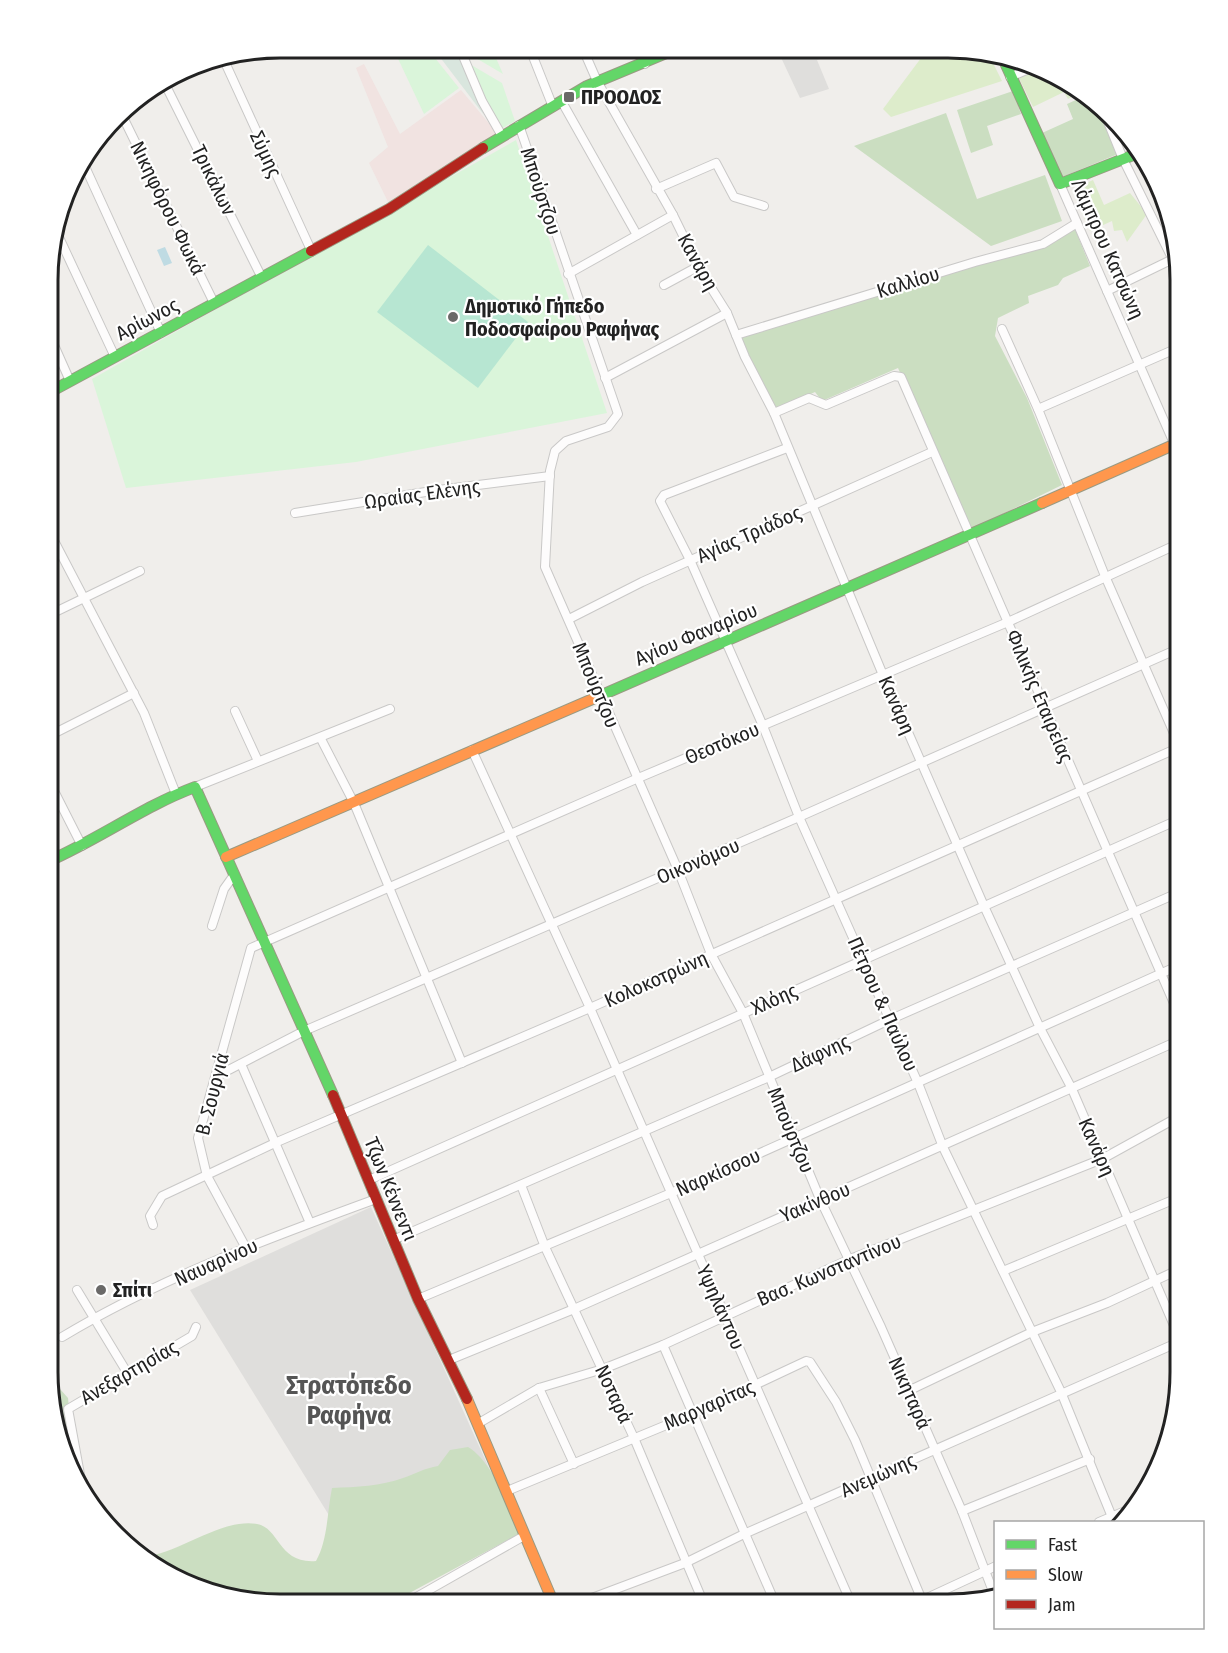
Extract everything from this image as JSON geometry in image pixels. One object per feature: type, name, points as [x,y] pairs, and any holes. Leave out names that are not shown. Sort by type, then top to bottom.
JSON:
[{"type":"street","points":[[464,58],[482,101],[502,136]]},
{"type":"street","points":[[534,58],[557,104],[637,235]]},
{"type":"street","name":"Κανάρη","points":[[587,58],[597,81],[656,189],[728,313],[736,335],[774,413],[883,675],[984,906],[1014,966],[1040,1028],[1072,1089],[1170,1318]]},
{"type":"street","points":[[643,58],[645,64]]},
{"type":"street","name":"Αρίωνος","points":[[58,388],[261,276],[389,209],[519,125],[597,81],[657,58]]},
{"type":"street","name":"Σύμης","points":[[225,65],[311,250]]},
{"type":"street","name":"Λάμπρου Κατσώνη","points":[[1006,66],[1170,428]]},
{"type":"street","points":[[1010,76],[1022,71]]},
{"type":"street","name":"Τρικάλων","points":[[168,89],[261,276]]},
{"type":"street","name":"Νικηφόρου Φωκά","points":[[126,122],[214,303]]},
{"type":"street","name":"Μπούρτζου","points":[[519,125],[568,274],[618,414],[613,423],[594,433],[561,443],[553,457],[544,564],[636,779],[678,870],[711,954],[742,1013],[848,1260]]},
{"type":"street","points":[[1112,132],[1123,159],[1166,244]]},
{"type":"street","points":[[1060,184],[1131,156]]},
{"type":"street","points":[[656,189],[716,163],[734,197],[764,206]]},
{"type":"street","points":[[87,171],[161,333]]},
{"type":"street","points":[[568,274],[673,215]]},
{"type":"street","name":"Καλλίου","points":[[736,335],[975,262],[1043,244],[1077,224]]},
{"type":"street","points":[[62,243],[115,357]]},
{"type":"street","points":[[1107,291],[1169,262]]},
{"type":"street","points":[[664,285],[699,266]]},
{"type":"street","points":[[605,378],[728,313]]},
{"type":"street","points":[[1002,329],[1038,410],[1068,490],[1170,723]]},
{"type":"street","points":[[1038,410],[1170,352]]},
{"type":"street","points":[[58,354],[70,381]]},
{"type":"street","name":"Φιλικής Εταιρείας","points":[[774,413],[809,398],[826,405],[899,376],[1170,996]]},
{"type":"street","name":"Αγίου Φαναρίου","points":[[226,857],[600,694],[726,642],[1170,446]]},
{"type":"street","name":"Πέτρου & Παύλου","points":[[787,448],[668,494],[662,497],[661,504],[690,560],[763,726],[799,817],[918,1083],[943,1147],[1061,1392],[1112,1517]]},
{"type":"street","name":"Αγίας Τριάδος","points":[[569,620],[690,560],[932,452]]},
{"type":"street","name":"Ωραίας Ελένης","points":[[295,513],[438,490],[550,476]]},
{"type":"street","name":"Θεοτόκου","points":[[264,942],[636,779],[1008,622],[1170,547]]},
{"type":"street","points":[[58,549],[134,693],[176,794]]},
{"type":"street","points":[[58,610],[140,571]]},
{"type":"street","name":"Οικονόμου","points":[[217,1076],[304,1031],[678,870],[1170,652]]},
{"type":"street","points":[[58,731],[134,693]]},
{"type":"street","points":[[58,857],[176,794],[321,739],[390,709]]},
{"type":"street","points":[[235,711],[258,761]]},
{"type":"street","points":[[321,739],[354,802],[462,1063]]},
{"type":"street","name":"Υψηλάντου","points":[[472,750],[553,924],[847,1594]]},
{"type":"street","name":"Κολοκοτρώνη","points":[[153,1225],[150,1216],[161,1197],[277,1142],[590,1008],[1170,751]]},
{"type":"street","name":"Τζων Κέννεντι","points":[[195,786],[342,1116],[418,1299],[479,1423],[550,1594]]},
{"type":"street","points":[[58,799],[82,846]]},
{"type":"street","name":"Χλόης","points":[[369,1180],[1170,823]]},
{"type":"street","points":[[212,926],[223,890],[234,875]]},
{"type":"street","name":"Δάφνης","points":[[393,1240],[769,1077],[889,1020],[1170,897]]},
{"type":"street","name":"Β. Σουργιά","points":[[246,1248],[207,1176],[198,1138],[217,1076],[249,951],[264,942]]},
{"type":"street","name":"Ναρκίσσου","points":[[418,1299],[671,1192],[1170,970]]},
{"type":"street","name":"Υακίνθου","points":[[449,1360],[574,1309],[1170,1045]]},
{"type":"street","points":[[241,1064],[277,1142],[310,1223]]},
{"type":"street","name":"Βασ. Κωνσταντίνου","points":[[479,1423],[539,1388],[603,1369],[663,1345],[848,1260],[1102,1159],[1170,1122]]},
{"type":"street","name":"Νοταρά","points":[[520,1185],[545,1247],[634,1438],[699,1594]]},
{"type":"street","name":"Ναυαρίνου","points":[[62,1337],[93,1318],[246,1248],[376,1199]]},
{"type":"street","points":[[1003,1271],[1170,1201]]},
{"type":"street","name":"Νικηταρά","points":[[848,1260],[881,1327],[963,1511],[992,1590]]},
{"type":"street","points":[[908,1391],[1032,1332],[1098,1307],[1170,1274]]},
{"type":"street","points":[[77,1290],[128,1374]]},
{"type":"street","name":"Ανεξαρτησίας","points":[[77,1462],[68,1409],[192,1336],[196,1327]]},
{"type":"street","name":"Ανεμώνης","points":[[603,1594],[685,1563],[808,1505],[1170,1344]]},
{"type":"street","points":[[663,1345],[771,1594]]},
{"type":"street","name":"Μαργαρίτας","points":[[507,1491],[693,1414],[806,1361],[810,1362],[836,1402],[870,1479]]},
{"type":"street","points":[[539,1388],[574,1464]]},
{"type":"street","points":[[963,1511],[1090,1459]]},
{"type":"street","points":[[870,1479],[919,1594]]},
{"type":"street","points":[[1102,1521],[1118,1514]]},
{"type":"street","points":[[423,1594],[524,1536]]},
{"type":"street","points":[[940,1594],[994,1567]]},
{"type":"shaded area","points":[[441,58],[460,58],[484,115]]},
{"type":"shaded area","points":[[781,58],[824,58],[817,60],[829,89],[800,98]]},
{"type":"shaded area","points":[[364,64],[400,134],[461,90],[497,133],[390,206],[369,163],[388,147],[356,68]]},
{"type":"shaded area","points":[[371,1207],[508,1510],[372,1585],[190,1290]]},
{"type":"green space","points":[[398,58],[435,58],[459,88],[424,114]]},
{"type":"green space","points":[[476,58],[496,58],[503,74]]},
{"type":"green space","points":[[921,58],[976,60],[993,63],[1002,81],[891,117],[883,109]]},
{"type":"green space","points":[[468,63],[502,83],[515,121],[501,129],[482,96]]},
{"type":"green space","points":[[1029,74],[1046,81],[1072,97],[1068,99],[1064,92],[1033,107],[1019,78]]},
{"type":"green space","points":[[1013,91],[1021,114],[987,126],[993,145],[971,153],[957,110]]},
{"type":"green space","points":[[1077,100],[1094,114],[1106,126],[1118,154],[1062,177],[1042,133],[1073,119],[1067,104]]},
{"type":"green space","points":[[946,113],[977,199],[1045,175],[1062,221],[991,246],[854,146]]},
{"type":"green space","points":[[516,140],[607,413],[356,462],[126,488],[92,379]]},
{"type":"green space","points":[[1093,180],[1104,205],[1130,193],[1147,214],[1127,242],[1122,230],[1114,231],[1112,221],[1090,231],[1072,190]]},
{"type":"green space","points":[[1075,229],[1090,266],[1063,278],[1058,285],[1028,296],[1029,303],[998,318],[995,336],[1027,398],[1062,485],[968,531],[898,368],[822,401],[815,392],[773,411],[740,337],[971,265],[1048,246]]},
{"type":"green space","name":"Δημοτικό Γήπεδο Ποδοσφαίρου Ραφήνας","points":[[428,245],[528,322],[478,388],[377,312]]},
{"type":"green space","points":[[59,1388],[68,1398],[74,1454],[66,1430]]},
{"type":"green space","points":[[468,1447],[485,1463],[500,1486],[519,1534],[408,1594],[252,1593],[196,1578],[153,1555],[229,1526],[257,1524],[271,1532],[294,1557],[316,1561],[325,1535],[332,1488],[368,1486],[395,1481],[438,1466],[450,1450]]},
{"type":"water","points":[[165,247],[172,263],[164,266],[157,250]]},
{"type":"traffic: fast","points":[[483,148],[587,86],[654,58]]},
{"type":"traffic: fast","points":[[1007,67],[1060,184],[1131,156]]},
{"type":"traffic: fast","points":[[58,388],[311,251]]},
{"type":"traffic: fast","points":[[595,698],[1042,503]]},
{"type":"traffic: fast","points":[[58,857],[158,803],[195,787],[333,1095]]},
{"type":"traffic: slow","points":[[1042,503],[1170,446]]},
{"type":"traffic: slow","points":[[226,857],[595,698]]},
{"type":"traffic: slow","points":[[467,1399],[550,1594]]},
{"type":"traffic: jam","points":[[311,251],[389,209],[483,148]]},
{"type":"traffic: jam","points":[[333,1095],[418,1299],[467,1399]]},
{"type":"place","name":"ΠΡΟΟΔΟΣ","points":[[569,97]]},
{"type":"place","name":"Δημοτικό Γήπεδο Ποδοσφαίρου Ραφήνας","points":[[453,317]]},
{"type":"place","name":"Σπίτι","points":[[101,1290]]},
{"type":"district","name":"Στρατόπεδο Ραφήνα","points":[[349,1400]]}]
